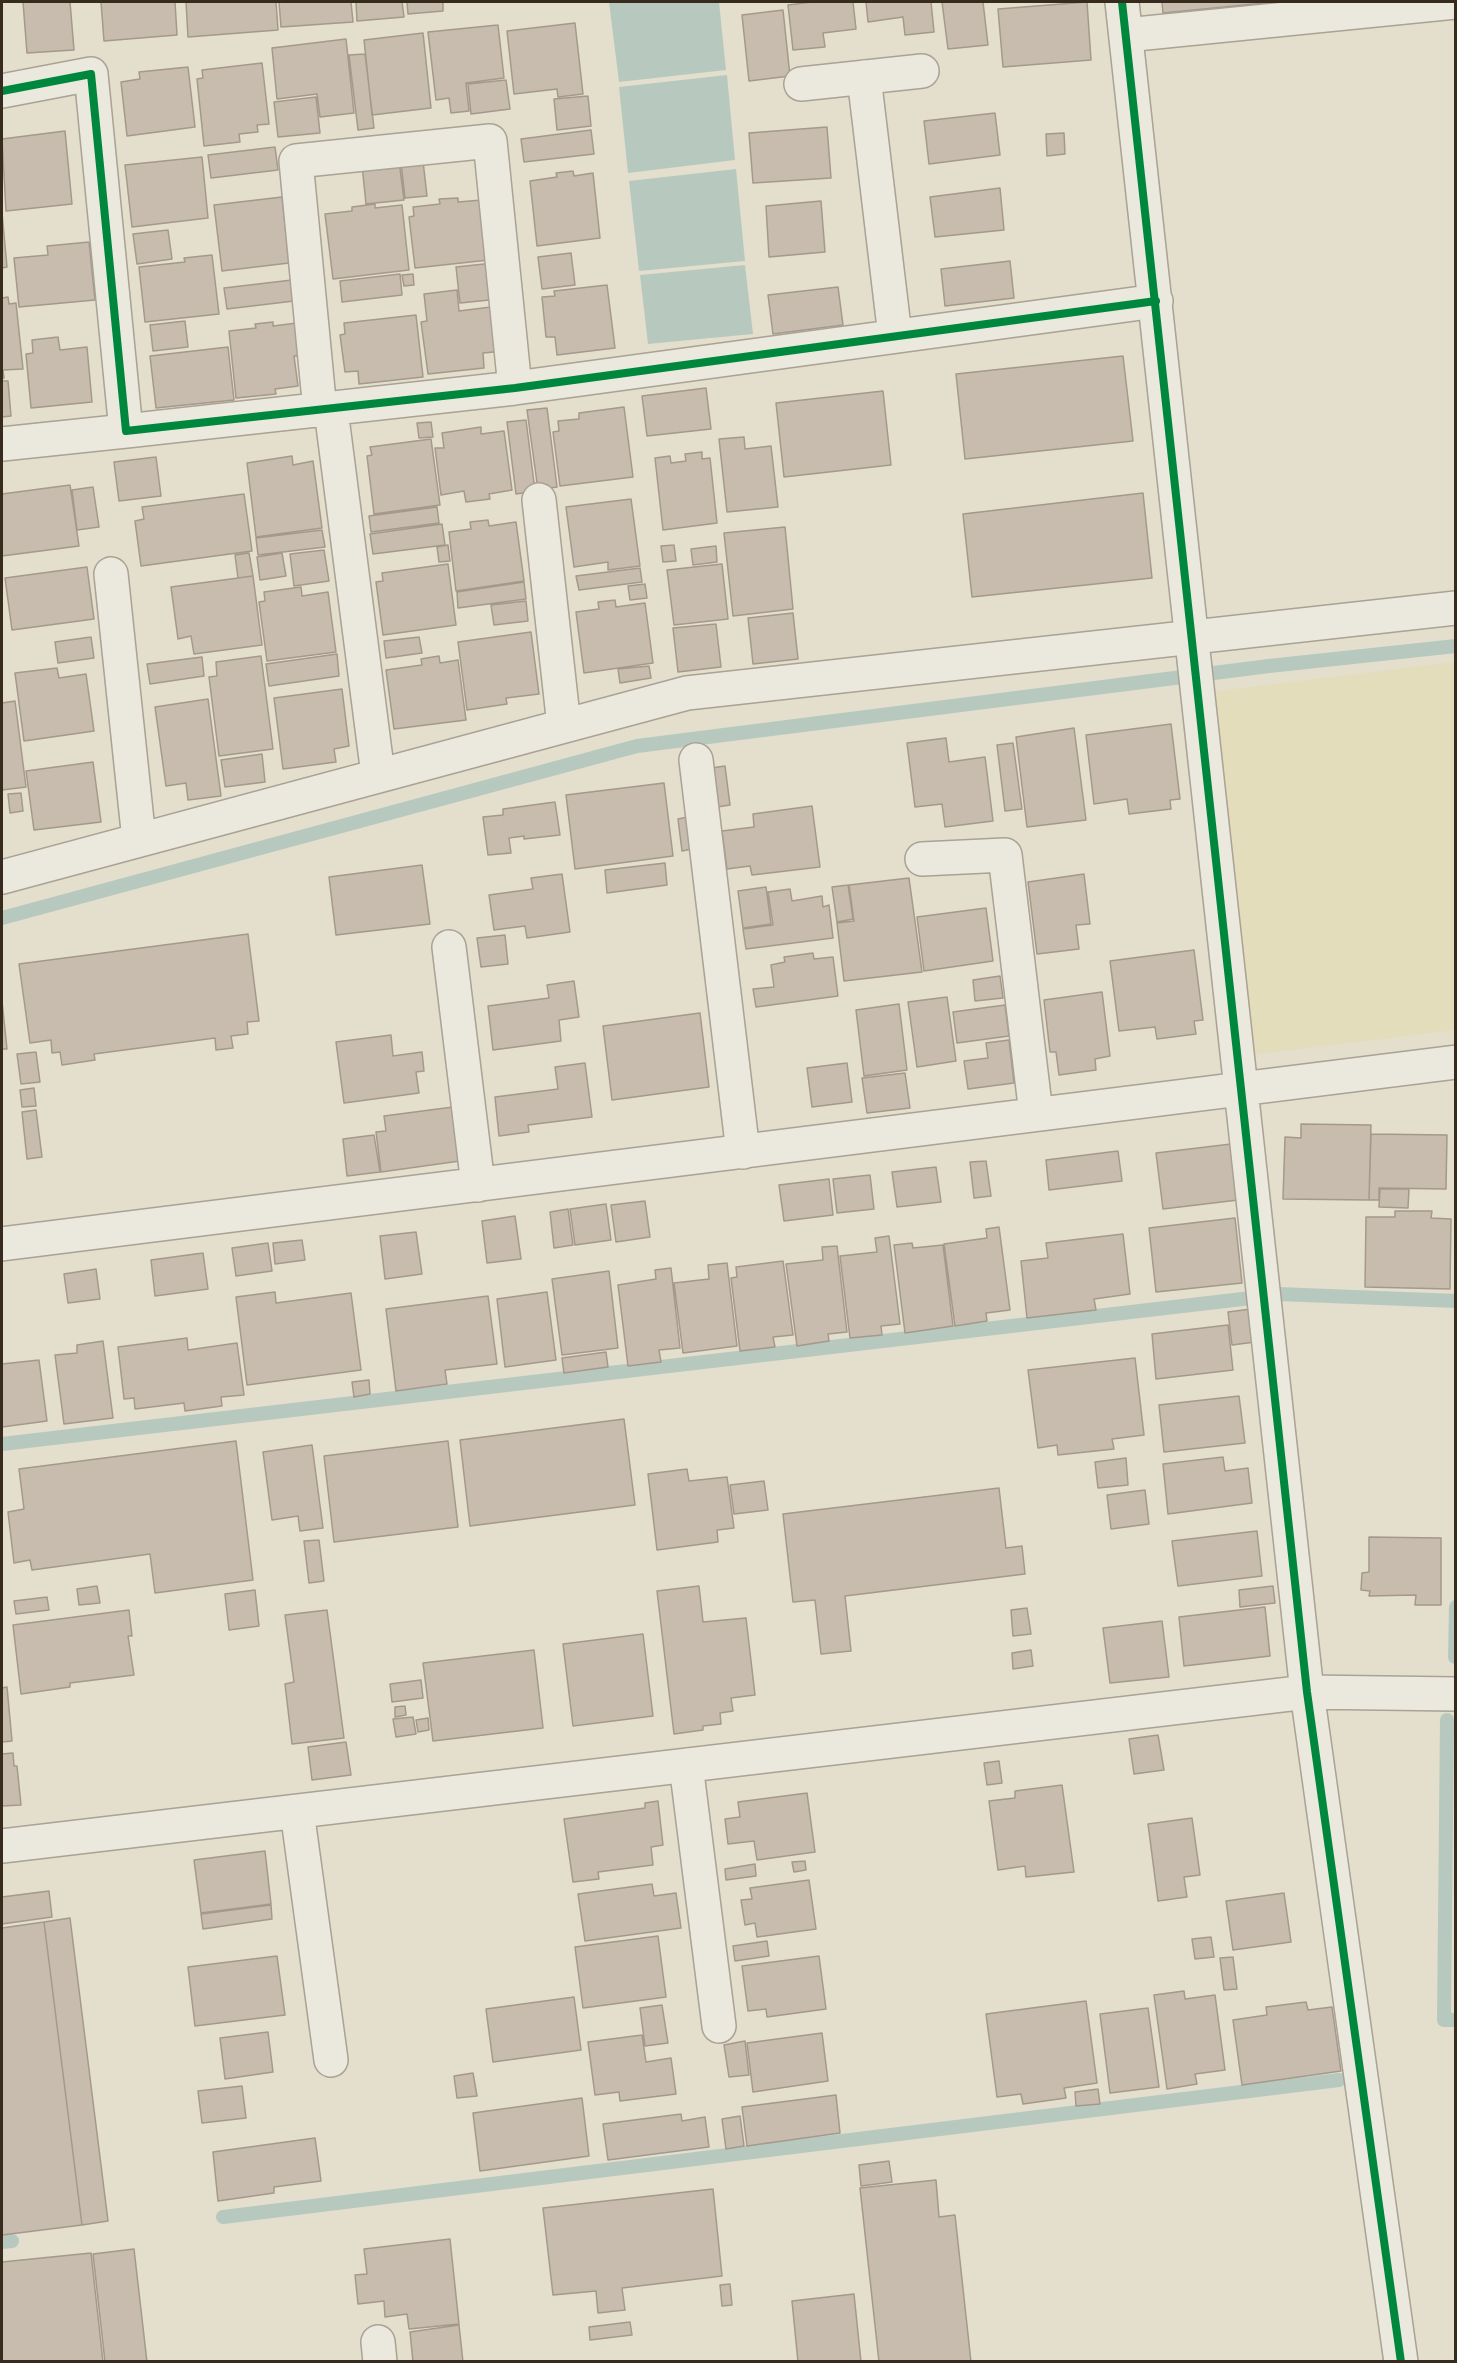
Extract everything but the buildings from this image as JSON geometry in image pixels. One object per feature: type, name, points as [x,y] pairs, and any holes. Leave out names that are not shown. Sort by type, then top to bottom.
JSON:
[{"type":"street","points":[[1122,2],[1307,1692],[1401,2361]]},
{"type":"street","points":[[1126,35],[1455,2]]},
{"type":"street","points":[[801,84],[922,71]]},
{"type":"street","points":[[2,91],[91,74],[126,431]]},
{"type":"street","points":[[864,77],[895,336]]},
{"type":"street","points":[[378,775],[326,410],[296,161],[490,141],[515,388]]},
{"type":"street","points":[[2,444],[515,388],[1156,301]]},
{"type":"street","points":[[539,500],[564,726]]},
{"type":"street","points":[[111,574],[139,840]]},
{"type":"street","points":[[2,876],[687,693],[1194,647],[1455,608]]},
{"type":"street","points":[[696,760],[743,1152]]},
{"type":"street","points":[[922,859],[1005,855],[1036,1114]]},
{"type":"street","points":[[449,947],[478,1185]]},
{"type":"street","points":[[2,1244],[1455,1062]]},
{"type":"street","points":[[2,1846],[1307,1692],[1455,1694]]},
{"type":"street","points":[[686,1765],[719,2026]]},
{"type":"street","points":[[297,1811],[331,2060]]},
{"type":"shaded area","points":[[609,2],[719,2],[726,70],[619,82]]},
{"type":"shaded area","points":[[727,75],[735,160],[628,173],[619,87]]},
{"type":"shaded area","points":[[736,169],[745,261],[639,271],[629,181]]},
{"type":"shaded area","points":[[745,265],[753,334],[648,344],[640,275]]},
{"type":"shaded area","points":[[1455,662],[1455,1030],[1251,1055],[1210,692]]},
{"type":"waterway","points":[[2,918],[637,746],[1269,666],[1456,646]]},
{"type":"waterway","points":[[1278,1294],[1456,1301]]},
{"type":"waterway","points":[[2,1444],[1251,1298]]},
{"type":"waterway","points":[[1455,1657],[1456,1607]]},
{"type":"waterway","points":[[1447,1720],[1444,2020],[1456,2020]]},
{"type":"waterway","points":[[223,2217],[1339,2080]]},
{"type":"waterway","points":[[2,2242],[12,2241]]},
{"type":"cycle path","points":[[1122,2],[1307,1692],[1401,2362]]},
{"type":"cycle path","points":[[2,91],[91,74],[126,431],[515,388],[1156,301]]}]
